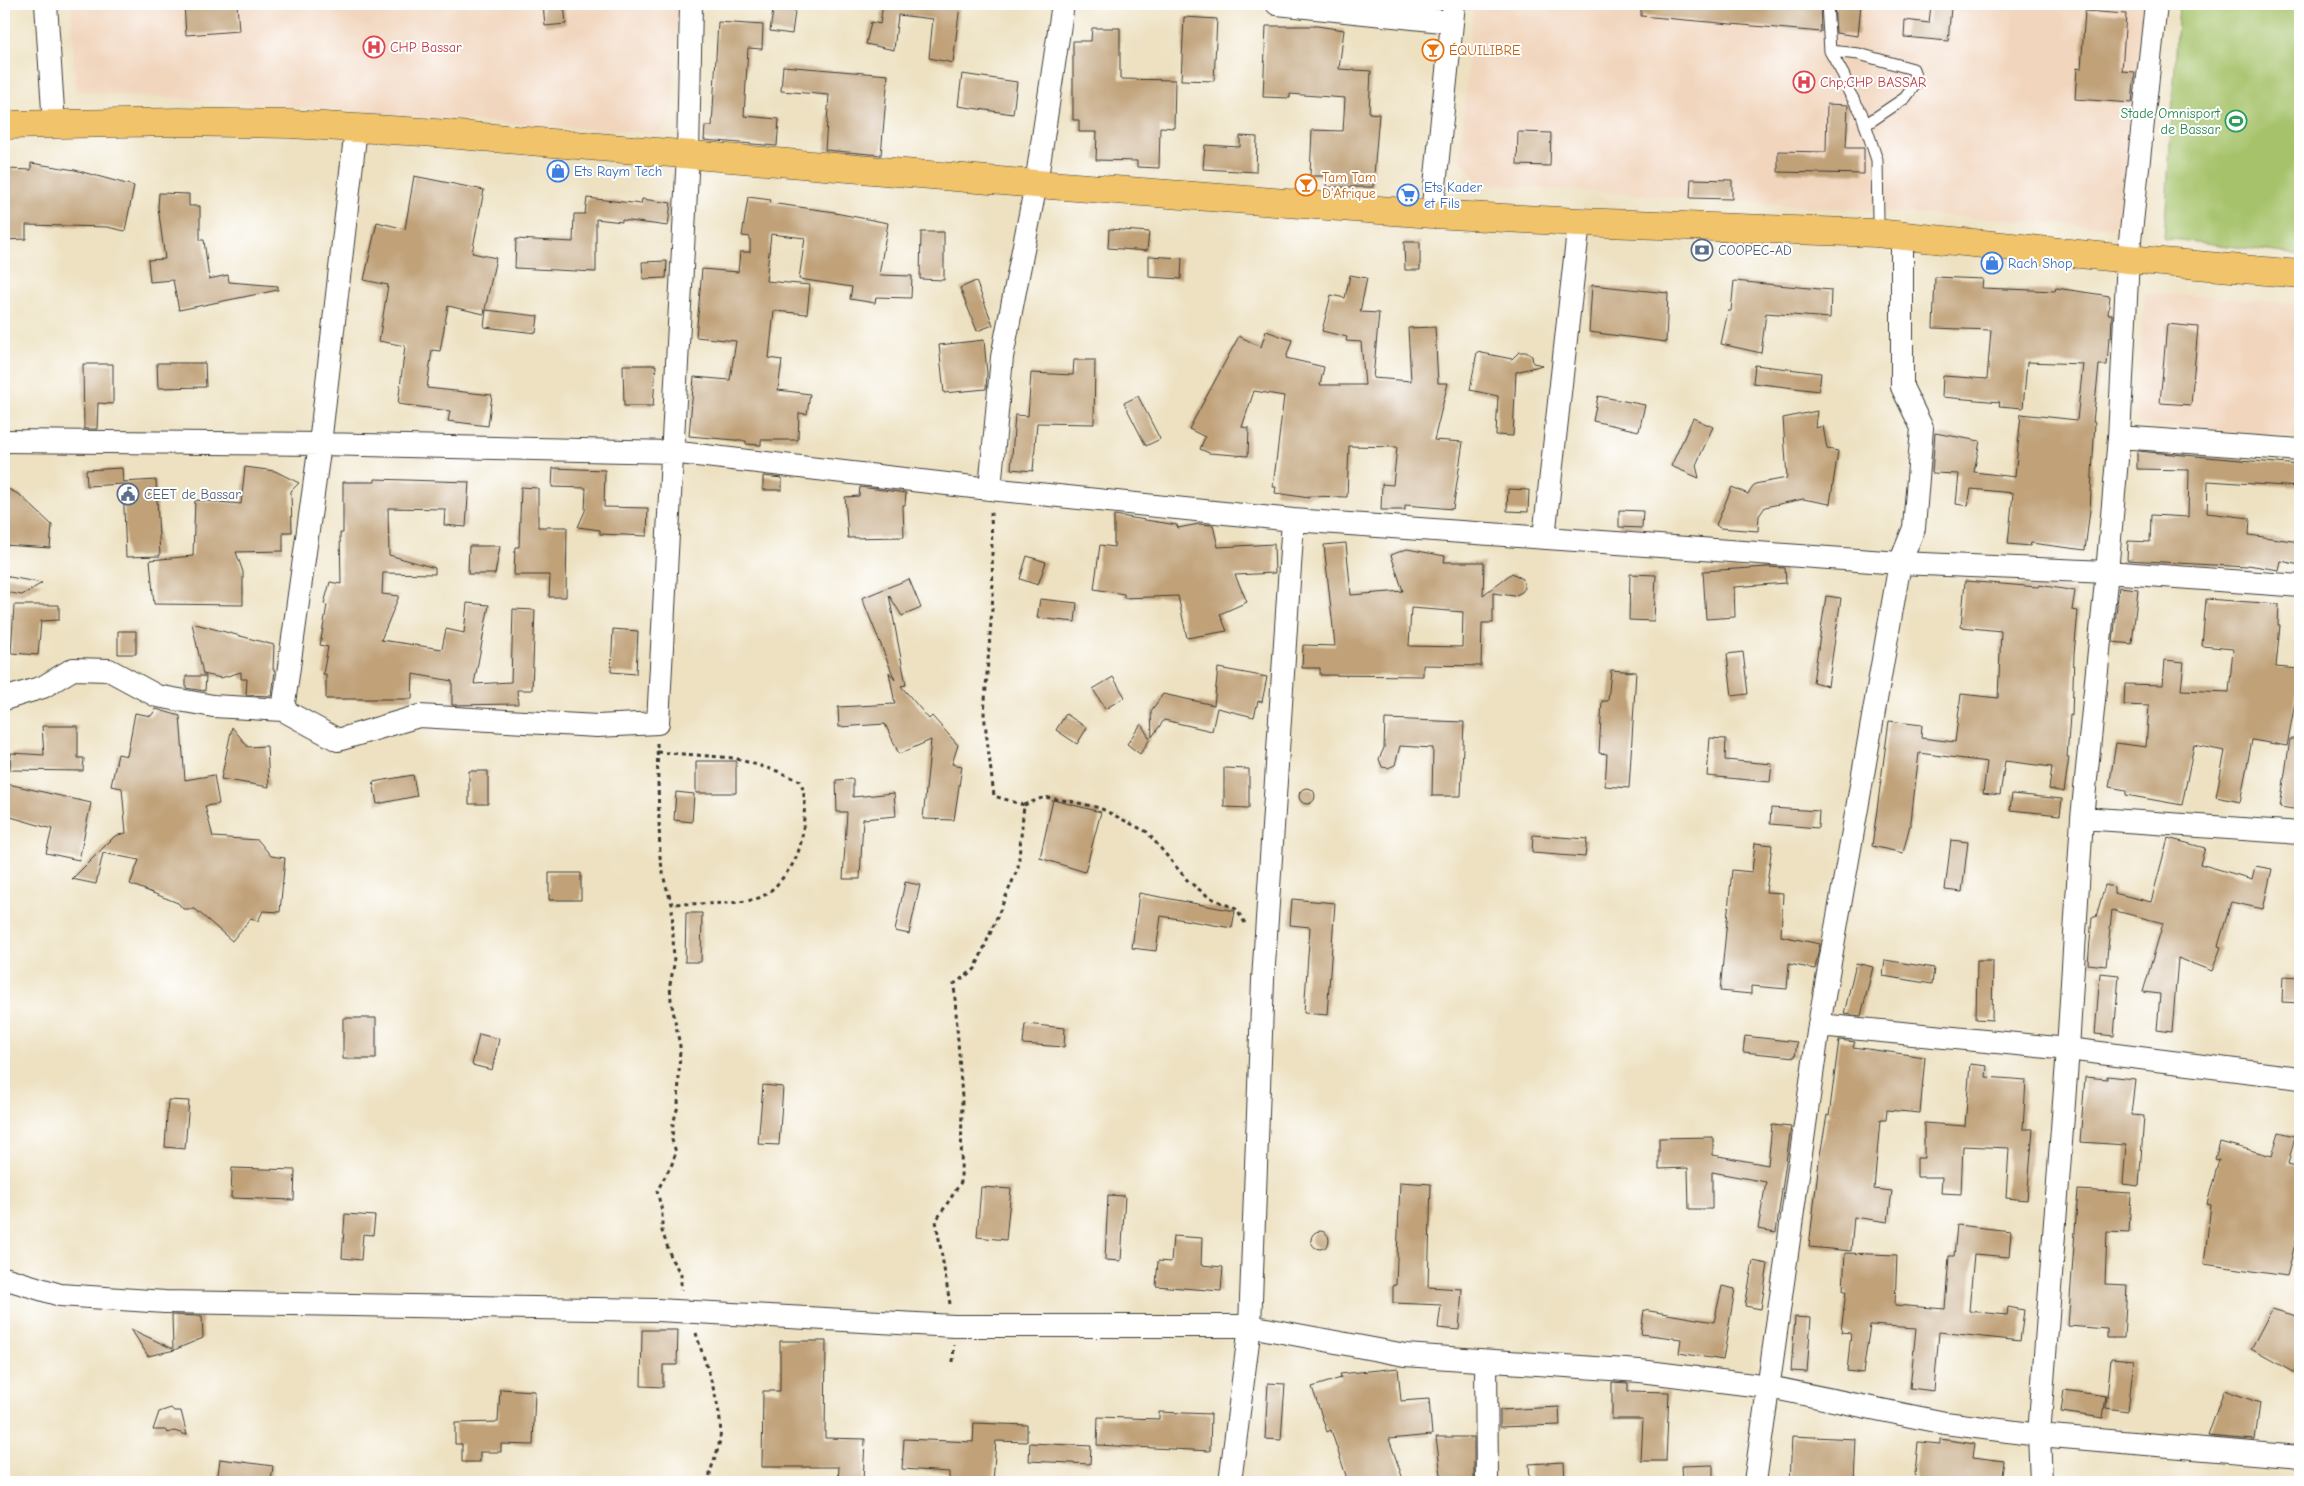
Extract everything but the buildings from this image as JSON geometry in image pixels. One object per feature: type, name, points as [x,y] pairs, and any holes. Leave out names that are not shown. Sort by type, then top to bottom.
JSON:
[{"type":"main road","points":[[4,125],[180,122],[290,124],[356,128],[1036,184],[1432,214],[1579,222],[1889,234],[2128,259],[2300,274]]},
{"type":"street","points":[[46,4],[54,125]]},
{"type":"street","points":[[4,699],[43,687],[73,669],[109,670],[158,696],[213,706],[283,710],[338,740],[419,716],[597,726],[658,723],[688,154],[691,4]]},
{"type":"street","points":[[990,489],[1002,357],[1036,184],[1063,4]]},
{"type":"street","points":[[1277,4],[1453,13],[1432,214]]},
{"type":"street","points":[[2041,1482],[2040,1435],[2068,1049],[2082,818],[2119,437],[2128,259],[2156,4]]},
{"type":"street","points":[[283,710],[320,444],[356,128]]},
{"type":"street","points":[[1544,537],[1579,222]]},
{"type":"street","points":[[1756,1482],[1819,1025],[1900,563],[1914,528],[1922,428],[1902,387],[1889,234]]},
{"type":"street","points":[[2119,437],[2300,450]]},
{"type":"street","points":[[4,441],[320,444],[671,452],[990,489],[1293,520],[1900,563],[2107,572],[2300,586]]},
{"type":"street","points":[[1230,1482],[1250,1326],[1263,980],[1293,520]]},
{"type":"street","points":[[2082,818],[2300,832]]},
{"type":"street","points":[[1819,1025],[2068,1049],[2300,1078]]},
{"type":"street","points":[[4,1278],[60,1295],[165,1302],[691,1312],[954,1326],[1250,1326],[1406,1355],[1640,1371],[1769,1386],[1945,1424],[2040,1435],[2300,1457]]},
{"type":"street","points":[[1486,1361],[1487,1482]]},
{"type":"lane","points":[[1827,4],[1830,51],[1844,76],[1849,92],[1862,112],[1877,160],[1878,219],[1889,234]]},
{"type":"lane","points":[[1830,51],[1859,54],[1913,69],[1916,82],[1904,98],[1866,125]]},
{"type":"path","points":[[990,489],[993,595],[984,714],[988,762],[994,796],[1024,805],[1044,797],[1100,808],[1147,832],[1188,881],[1209,897],[1236,909],[1246,926]]},
{"type":"path","points":[[658,723],[660,857],[665,883],[672,904],[674,965],[670,984],[671,1000],[680,1046],[678,1106],[673,1124],[672,1140],[676,1152],[672,1164],[657,1191],[662,1211],[662,1231],[672,1260],[681,1274],[683,1298],[691,1312],[718,1409],[720,1438],[710,1467],[709,1482]]},
{"type":"path","points":[[657,752],[734,758],[777,771],[800,781],[804,798],[803,826],[799,851],[778,885],[761,897],[744,901],[672,904]]},
{"type":"path","points":[[954,1362],[954,1326],[936,1221],[961,1182],[962,1098],[954,984],[975,969],[1018,868],[1024,805]]},
{"type":"shaded area","name":"CHP Bassar","points":[[71,4],[678,4],[672,123],[658,134],[76,91]]},
{"type":"shaded area","name":"Chp;CHP BASSAR","points":[[1473,4],[2147,4],[2132,213],[2112,227],[1482,184],[1460,160]]},
{"type":"shaded area","points":[[2145,292],[2300,304],[2300,437],[2135,424]]},
{"type":"green space","name":"Stade Omnisport de Bassar","points":[[2179,4],[2300,4],[2300,255],[2164,238]]},
{"type":"place","name":"CHP Bassar","points":[[374,47]]},
{"type":"place","name":"ÉQUILIBRE","points":[[1433,50]]},
{"type":"place","name":"Chp;CHP BASSAR","points":[[1804,82]]},
{"type":"place","name":"Stade Omnisport de Bassar","points":[[2236,121]]},
{"type":"place","name":"Ets Raym Tech","points":[[558,171]]},
{"type":"place","name":"Tam Tam D'Afrique","points":[[1306,185]]},
{"type":"place","name":"Ets Kader et Fils","points":[[1408,195]]},
{"type":"place","name":"COOPEC-AD","points":[[1702,250]]},
{"type":"place","name":"Rach Shop","points":[[1992,263]]},
{"type":"place","name":"CEET de Bassar","points":[[128,494]]}]
